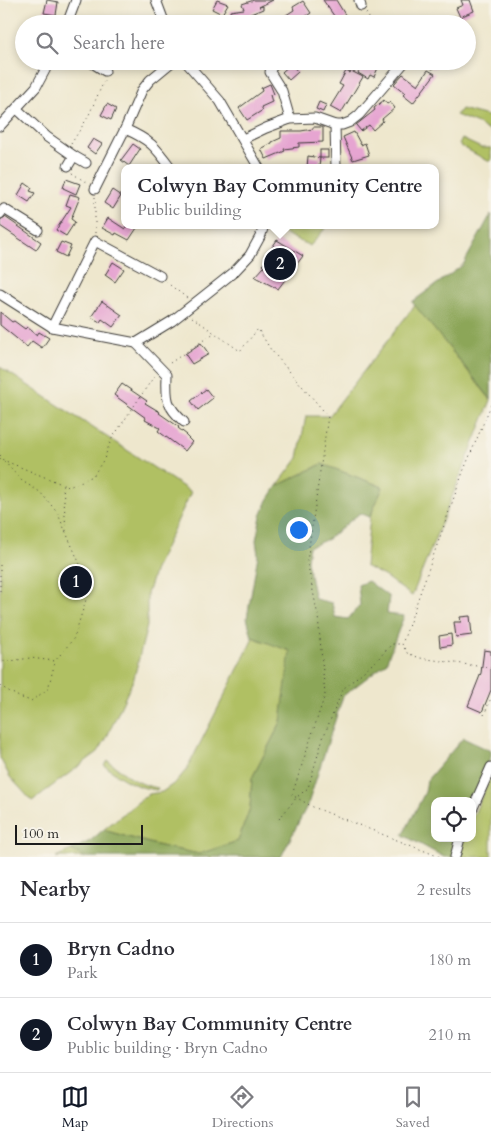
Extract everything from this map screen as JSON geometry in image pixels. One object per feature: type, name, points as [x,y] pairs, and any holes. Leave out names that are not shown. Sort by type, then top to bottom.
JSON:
[{"type":"street","points":[[70,15],[76,0]]},
{"type":"street","points":[[156,0],[162,15]]},
{"type":"street","points":[[0,126],[36,87],[45,70]]},
{"type":"street","points":[[96,188],[142,90],[162,70]]},
{"type":"street","points":[[193,70],[220,101],[257,164]]},
{"type":"street","points":[[270,70],[282,91],[290,118]]},
{"type":"street","points":[[243,139],[290,118],[315,118],[336,125],[350,122],[398,70]]},
{"type":"street","points":[[17,109],[47,137],[86,163]]},
{"type":"street","points":[[336,125],[339,164]]},
{"type":"street","points":[[125,129],[150,142],[157,148],[168,164]]},
{"type":"street","points":[[68,166],[70,153]]},
{"type":"street","points":[[0,214],[4,209],[38,230]]},
{"type":"street","points":[[136,343],[172,320],[234,272],[250,255],[263,229]]},
{"type":"street","points":[[52,327],[95,241],[160,276]]},
{"type":"street","points":[[0,294],[52,327],[136,343],[167,375],[166,395],[169,406],[184,422]]},
{"type":"street","points":[[476,801],[491,767]]},
{"type":"street","points":[[455,857],[459,842]]},
{"type":"path","points":[[360,3],[368,15]]},
{"type":"path","points":[[70,153],[103,81]]},
{"type":"path","points":[[68,166],[68,170],[96,188],[95,241]]},
{"type":"path","points":[[160,276],[193,303]]},
{"type":"path","points":[[184,311],[240,351],[258,329],[271,350],[328,416],[307,561],[318,616],[325,695],[292,795],[313,807],[440,857]]},
{"type":"path","points":[[491,406],[464,472],[402,644],[407,653],[420,658],[491,668]]},
{"type":"path","points":[[0,459],[69,487],[93,476],[104,459],[111,440]]},
{"type":"path","points":[[0,455],[22,481],[40,492],[57,512],[90,587],[74,638],[56,661],[48,689],[31,701],[19,697],[0,686]]},
{"type":"path","points":[[63,485],[66,532]]},
{"type":"path","points":[[0,565],[0,595]]},
{"type":"path","points":[[279,819],[297,797],[308,788],[323,738],[343,689],[378,659],[392,644],[402,644]]},
{"type":"path","points":[[0,661],[30,658],[56,661]]},
{"type":"path","points":[[484,715],[491,698]]},
{"type":"green space","points":[[461,109],[491,117],[491,132],[478,124],[456,115]]},
{"type":"green space","points":[[462,139],[481,148],[491,148],[491,161],[459,145]]},
{"type":"green space","points":[[491,214],[491,399],[412,302],[463,265]]},
{"type":"green space","points":[[275,229],[325,229],[310,246]]},
{"type":"green space","points":[[415,305],[491,400],[412,596],[384,576],[365,566],[370,517],[383,487],[322,464],[277,486],[298,458],[306,416],[329,416]]},
{"type":"green space","points":[[0,367],[191,492],[155,569],[147,594],[147,626],[134,678],[106,739],[98,752],[32,801],[10,777],[0,758]]},
{"type":"green space","points":[[322,464],[383,487],[370,517],[360,513],[328,539],[309,547],[307,561],[315,599],[332,603],[335,617],[348,619],[360,605],[358,585],[368,581],[389,597],[387,614],[404,616],[386,663],[343,696],[308,804],[281,857],[85,857],[71,850],[90,841],[103,830],[160,846],[199,854],[238,841],[250,808],[252,778],[281,722],[290,651],[252,637],[247,618],[258,555],[256,540],[261,516],[277,486]]},
{"type":"green space","points":[[252,637],[291,650],[281,722],[252,778],[250,808],[238,841],[199,854],[160,846],[103,830],[148,794],[162,792],[176,782],[187,769],[246,653]]},
{"type":"green space","points":[[463,738],[491,751],[491,756],[475,797],[431,797],[431,842],[459,842],[455,857],[444,857],[403,835],[425,792],[427,780]]},
{"type":"green space","points":[[108,761],[131,778],[158,788],[157,790],[135,785],[122,778],[104,765]]},
{"type":"green space","points":[[491,775],[491,857],[459,857],[463,842],[476,842],[476,810]]},
{"type":"green space","points":[[71,850],[85,857],[56,857]]},
{"type":"building","points":[[47,0],[58,2],[56,15],[44,13]]},
{"type":"building","points":[[217,0],[228,4],[222,14],[212,9]]},
{"type":"building","points":[[254,0],[273,0],[259,7],[263,6],[263,9],[248,15],[231,15],[230,11],[244,9],[242,4]]},
{"type":"building","points":[[323,0],[336,0],[345,15],[333,15]]},
{"type":"building","points":[[461,0],[470,0],[474,11],[459,15],[456,8],[463,5]]},
{"type":"building","points":[[303,1],[311,13],[308,15],[286,15],[294,10],[293,7]]},
{"type":"building","points":[[284,70],[296,70],[298,72],[289,80],[282,72]]},
{"type":"building","points":[[360,70],[377,70],[374,77],[370,75],[368,79],[358,73]]},
{"type":"building","points":[[428,70],[435,74],[413,103],[394,84],[403,74],[418,85]]},
{"type":"building","points":[[346,71],[350,73],[351,71],[363,77],[341,113],[330,107],[343,86],[339,84]]},
{"type":"building","points":[[270,84],[274,94],[270,95],[272,102],[261,107],[263,110],[247,120],[239,108],[262,91],[261,88]]},
{"type":"building","points":[[384,100],[387,104],[390,102],[395,108],[373,130],[369,125],[361,131],[356,125]]},
{"type":"building","points":[[319,102],[326,105],[323,112],[316,109]]},
{"type":"building","points":[[107,104],[116,109],[111,120],[101,115]]},
{"type":"building","points":[[313,127],[323,127],[323,142],[299,143],[299,147],[284,149],[285,151],[266,159],[261,149],[281,138],[281,131],[301,131],[313,129]]},
{"type":"building","points":[[354,132],[361,145],[365,143],[369,155],[353,160],[343,137]]},
{"type":"building","points":[[93,139],[102,144],[95,154],[87,148]]},
{"type":"building","points":[[133,144],[140,149],[130,164],[126,164],[121,160]]},
{"type":"building","points":[[320,150],[328,150],[328,158],[320,158]]},
{"type":"building","points":[[308,156],[320,158],[319,164],[307,164]]},
{"type":"building","points":[[66,179],[80,184],[76,194],[63,188]]},
{"type":"building","points":[[25,183],[32,188],[30,191],[35,193],[29,202],[18,195]]},
{"type":"building","points":[[112,190],[121,196],[113,209],[104,203]]},
{"type":"building","points":[[70,194],[80,197],[71,219],[75,222],[66,236],[56,230],[71,207],[66,205]]},
{"type":"building","points":[[5,217],[41,242],[36,250],[0,226],[0,220]]},
{"type":"building","points":[[108,218],[121,226],[121,229],[136,229],[129,240],[102,228]]},
{"type":"building","points":[[277,240],[303,256],[278,289],[255,277],[264,267],[262,265],[272,255],[269,252]]},
{"type":"building","points":[[61,242],[71,246],[66,257],[56,252]]},
{"type":"building","points":[[113,262],[124,269],[115,282],[105,275]]},
{"type":"building","points":[[102,301],[122,315],[113,327],[102,319],[100,322],[91,317]]},
{"type":"building","points":[[0,312],[12,322],[14,321],[25,329],[27,327],[37,335],[39,332],[49,338],[42,348],[32,341],[27,347],[0,325]]},
{"type":"building","points":[[201,343],[209,354],[192,364],[185,354]]},
{"type":"building","points":[[122,384],[147,401],[145,403],[160,412],[187,435],[192,442],[185,451],[158,431],[160,428],[145,420],[146,418],[114,395]]},
{"type":"building","points":[[206,389],[213,398],[198,410],[191,401]]},
{"type":"building","points":[[470,616],[472,635],[456,637],[454,622],[461,622],[460,617]]},
{"type":"building","points":[[451,634],[452,645],[440,647],[439,636]]},
{"type":"building","points":[[484,650],[491,651],[491,690],[482,712],[468,706],[481,673]]},
{"type":"place","name":"Colwyn Bay Community Centre","points":[[280,264]]},
{"type":"place","name":"Bryn Cadno","points":[[76,582]]}]
